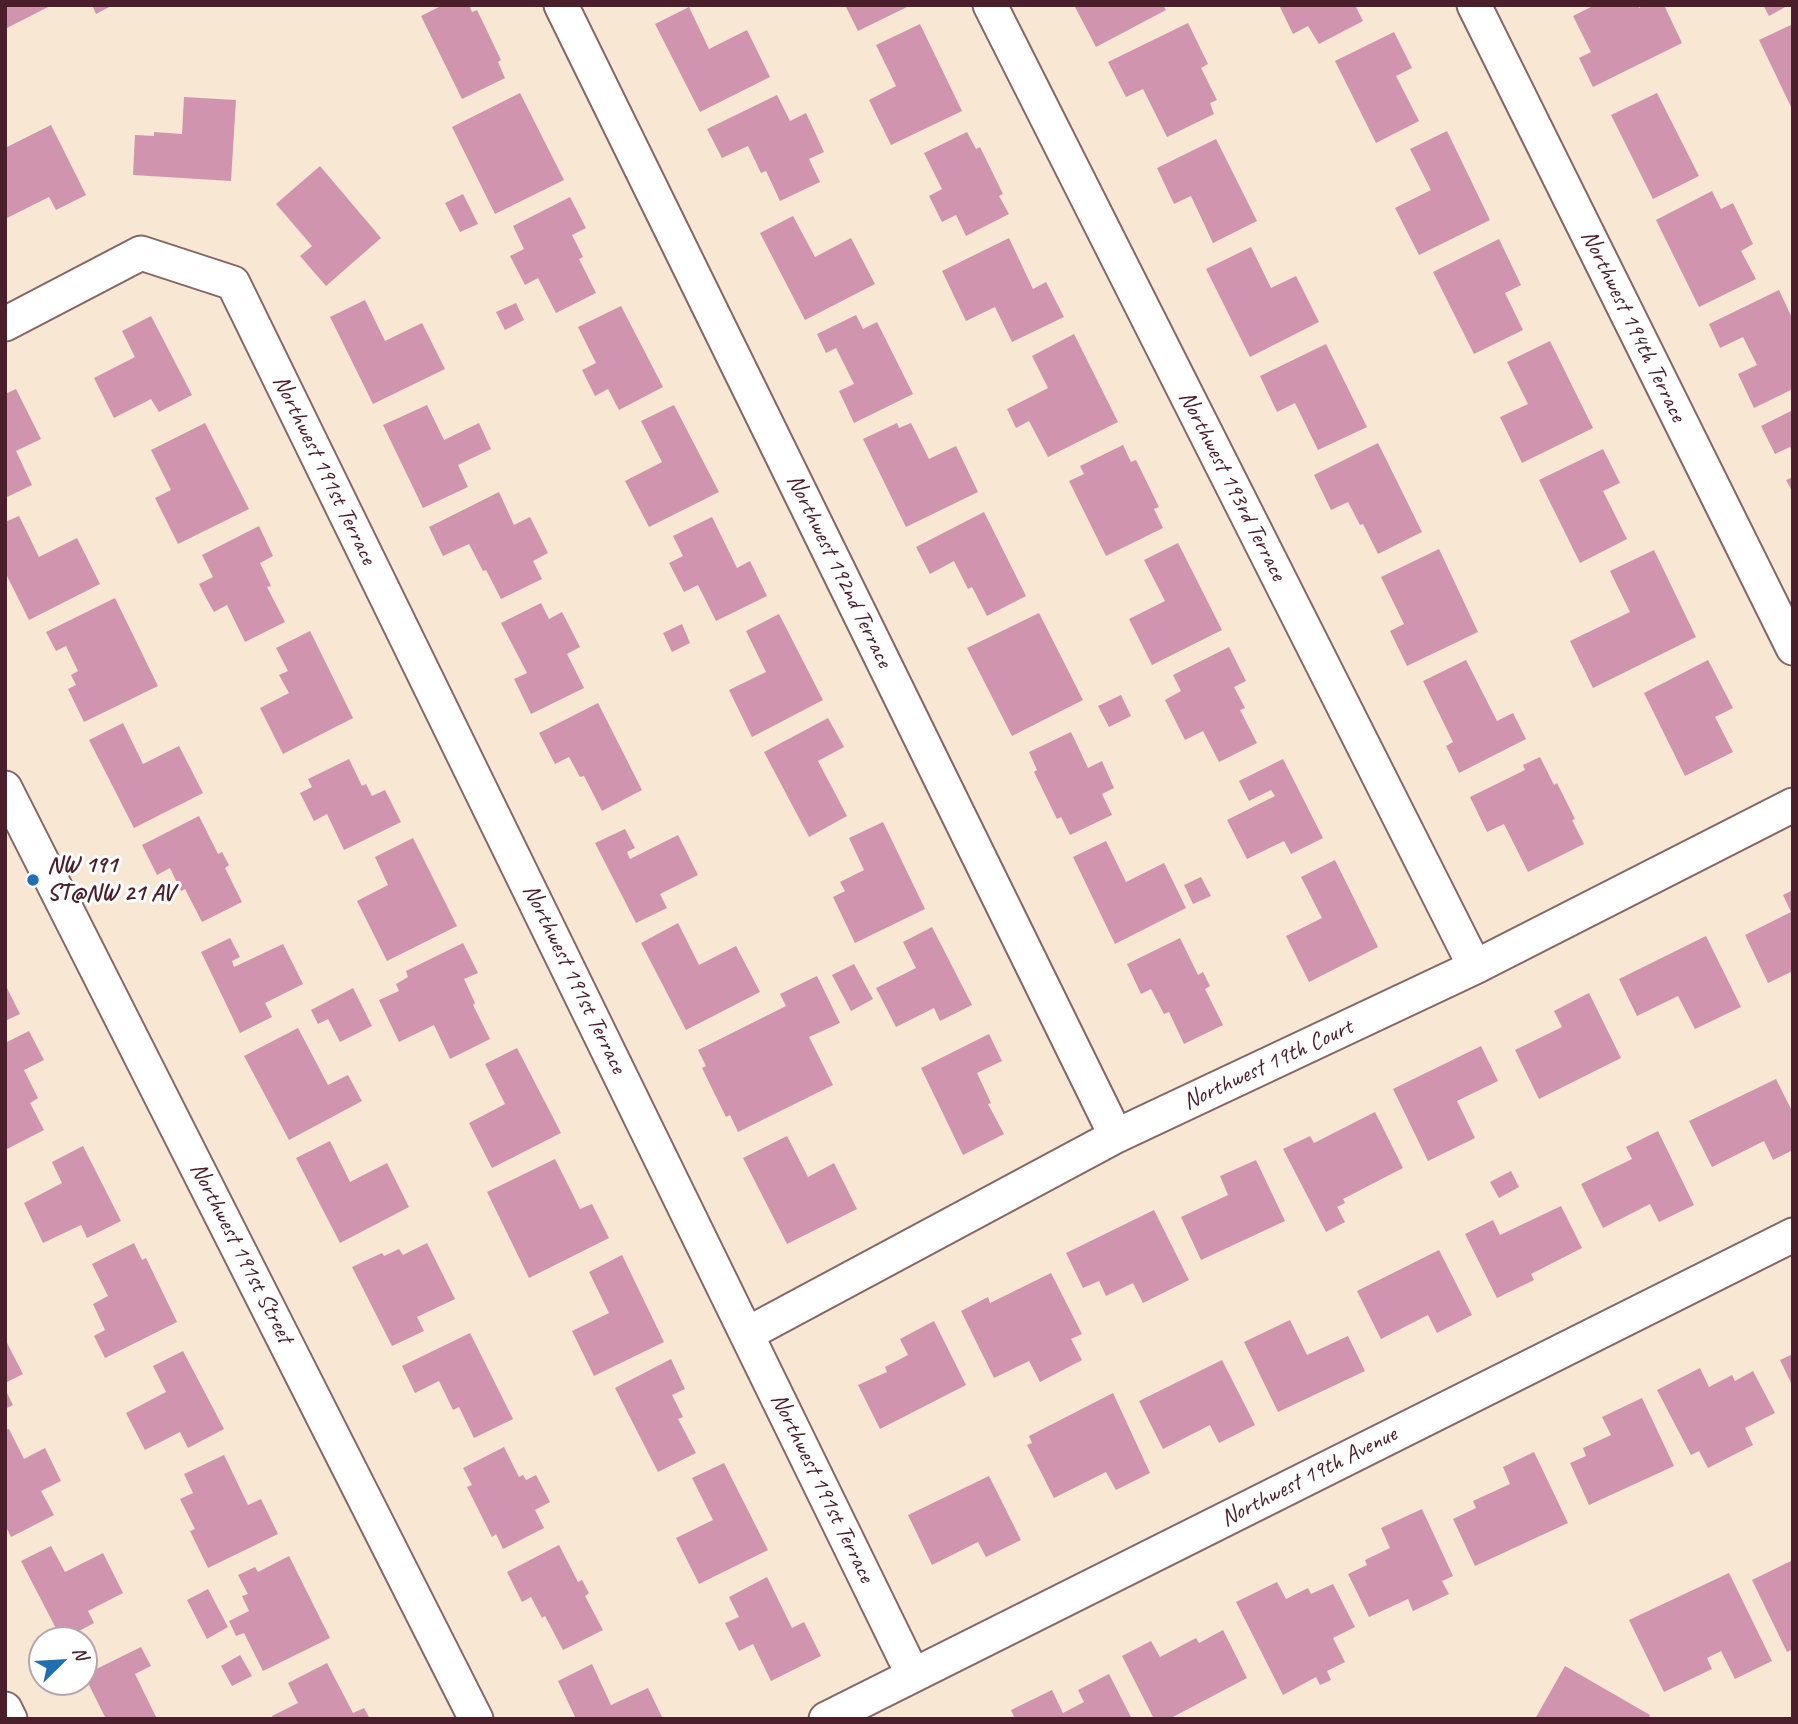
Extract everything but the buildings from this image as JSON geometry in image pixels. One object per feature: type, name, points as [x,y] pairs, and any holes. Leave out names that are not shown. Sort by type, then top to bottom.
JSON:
[{"type":"street","name":"Northwest 192nd Terrace","points":[[561,5],[1116,1136]]},
{"type":"street","name":"Northwest 193rd Terrace","points":[[990,5],[1475,968]]},
{"type":"street","name":"Northwest 194th Terrace","points":[[1474,5],[1793,648]]},
{"type":"street","name":"Northwest 191st Terrace","points":[[5,324],[141,253],[233,283],[913,1675]]},
{"type":"street","name":"Northwest 191st Street","points":[[5,788],[476,1719]]},
{"type":"street","name":"Northwest 19th Court","points":[[747,1334],[1116,1136],[1475,968],[1793,805]]},
{"type":"street","name":"Northwest 19th Avenue","points":[[826,1719],[1793,1235]]},
{"type":"street","points":[[5,1709],[10,1719]]},
{"type":"place","name":"NW 191 ST@NW 21 AV","points":[[33,880]]}]
